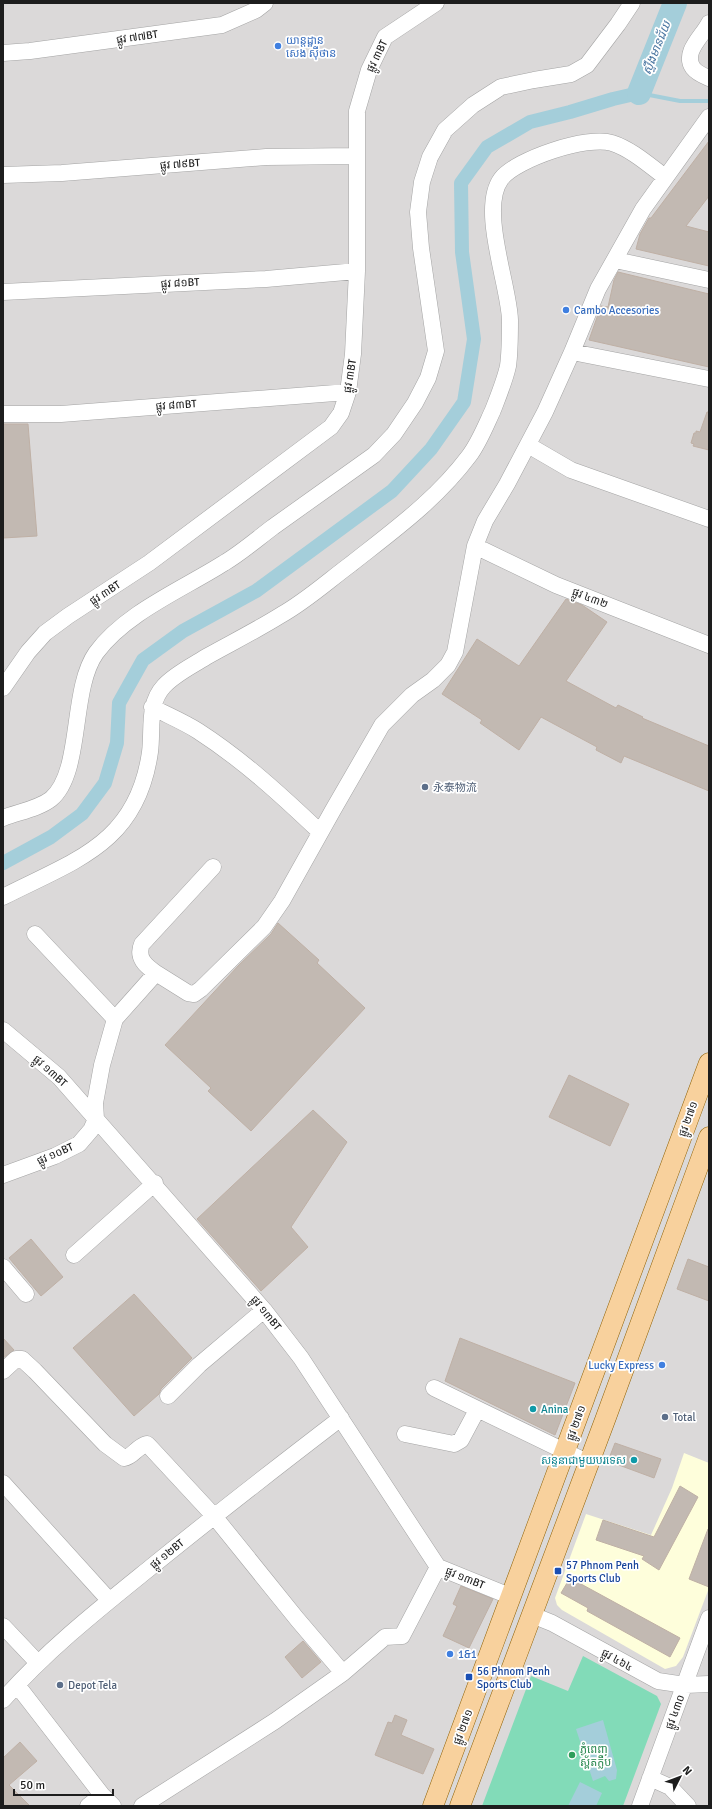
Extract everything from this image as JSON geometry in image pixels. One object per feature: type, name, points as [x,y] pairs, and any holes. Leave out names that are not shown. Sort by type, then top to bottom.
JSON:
[{"type":"main road","name":"ផ្លូវ ២៧១","points":[[433,1806],[512,1597],[709,1063]]},
{"type":"main road","points":[[460,1806],[589,1463],[709,1137]]},
{"type":"street","name":"ផ្លូវ ៧៧BT","points":[[3,53],[30,51],[222,25],[256,10],[265,3]]},
{"type":"street","name":"ផ្លូវ ៣BT","points":[[3,688],[28,652],[46,633],[68,616],[149,563],[331,427],[340,413],[348,392],[353,354],[357,271],[357,111],[369,70],[385,36],[436,3]]},
{"type":"street","points":[[3,818],[31,808],[50,799],[60,789],[70,762],[83,688],[96,654],[113,635],[136,616],[180,588],[225,563],[374,455],[394,434],[415,403],[428,378],[436,351],[421,248],[418,212],[422,182],[430,157],[445,130],[473,105],[501,87],[571,74],[587,65],[632,3]]},
{"type":"street","points":[[709,23],[692,49],[690,59],[694,69],[709,78]]},
{"type":"street","points":[[213,867],[142,944],[139,951],[145,965],[188,993],[194,994],[201,989],[264,927],[282,901],[382,725],[412,695],[433,680],[448,665],[455,652],[475,546],[485,521],[528,445],[572,352],[598,289],[643,209],[709,118]]},
{"type":"street","points":[[3,897],[80,859],[108,839],[124,820],[139,796],[148,761],[152,707],[162,688],[182,671],[285,613],[403,525],[427,504],[471,454],[493,409],[508,365],[510,317],[494,222],[494,199],[500,180],[515,166],[536,156],[584,142],[609,142],[623,148],[665,177]]},
{"type":"street","name":"ផ្លូវ ៧៩BT","points":[[3,175],[62,173],[266,157],[356,156]]},
{"type":"street","points":[[615,260],[709,280]]},
{"type":"street","name":"ផ្លូវ ៨១BT","points":[[3,292],[266,279],[357,271]]},
{"type":"street","points":[[572,352],[709,379]]},
{"type":"street","name":"ផ្លូវ ៨៣BT","points":[[3,414],[61,414],[348,392]]},
{"type":"street","points":[[528,445],[571,470],[709,519]]},
{"type":"street","name":"ផ្លូវ ៤៣២","points":[[475,546],[556,585],[709,645]]},
{"type":"street","points":[[152,707],[198,730],[233,756],[271,786],[320,832]]},
{"type":"street","points":[[35,934],[115,1019]]},
{"type":"street","points":[[96,1119],[97,1089],[115,1019],[156,973]]},
{"type":"street","name":"ផ្លូវ ១៣BT","points":[[3,1030],[59,1076],[264,1310],[301,1358],[438,1567],[512,1597]]},
{"type":"street","name":"ផ្លូវ ១០BT","points":[[3,1176],[55,1156],[79,1144],[91,1130],[96,1119]]},
{"type":"street","points":[[74,1255],[154,1183]]},
{"type":"street","points":[[3,1267],[26,1294]]},
{"type":"street","points":[[168,1396],[199,1365],[264,1310]]},
{"type":"street","points":[[3,1371],[16,1359],[22,1359],[105,1444],[124,1458],[128,1458],[140,1446],[147,1444],[214,1516],[296,1619],[343,1673]]},
{"type":"street","points":[[434,1388],[589,1463]]},
{"type":"street","points":[[405,1434],[454,1444],[461,1440],[477,1410]]},
{"type":"street","name":"ផ្លូវ ១២BT","points":[[3,1700],[38,1663],[109,1600],[214,1516],[341,1418]]},
{"type":"street","points":[[3,1483],[109,1600]]},
{"type":"street","points":[[142,1806],[275,1721],[343,1673],[385,1637],[398,1637],[405,1633],[438,1567]]},
{"type":"street","name":"ផ្លូវ ៤៦៤","points":[[532,1615],[552,1623],[658,1681],[685,1685],[709,1684]]},
{"type":"street","name":"ផ្លូវ ៤៣០","points":[[640,1806],[709,1618]]},
{"type":"street","points":[[3,1626],[38,1663]]},
{"type":"street","points":[[17,1685],[113,1806]]},
{"type":"street","points":[[650,1778],[670,1787],[688,1806]]},
{"type":"street","points":[[88,1806],[102,1794]]},
{"type":"shaded area","points":[[3,3],[709,3],[709,1806],[3,1806]]},
{"type":"shaded area","points":[[684,1453],[709,1463],[709,1588],[683,1657],[676,1666],[665,1669],[562,1610],[557,1605],[555,1598],[586,1514],[651,1535],[672,1488]]},
{"type":"green space","name":"ភ្នំពេញ ស្ព័តក្លឹប","points":[[583,1656],[657,1696],[661,1704],[623,1806],[482,1806],[531,1676],[568,1691]]},
{"type":"water","points":[[603,1720],[617,1770],[616,1779],[609,1781],[605,1776],[593,1781],[576,1729]]},
{"type":"water","points":[[580,1782],[602,1793],[596,1806],[568,1806]]},
{"type":"building","points":[[709,141],[709,196],[686,226],[709,232],[709,266],[636,249],[640,234],[649,218],[651,218]]},
{"type":"building","points":[[618,272],[709,294],[709,367],[589,340],[601,306],[608,307],[614,280]]},
{"type":"building","points":[[707,412],[709,412],[709,450],[693,446],[694,444],[691,443],[694,433],[696,433],[696,431],[700,432]]},
{"type":"building","points":[[3,424],[28,424],[37,536],[3,538]]},
{"type":"building","points":[[566,599],[582,605],[607,622],[566,681],[616,708],[618,705],[643,717],[642,718],[709,746],[709,791],[624,756],[621,763],[596,750],[597,747],[541,717],[519,750],[480,723],[482,720],[442,694],[477,639],[519,666]]},
{"type":"building","points":[[278,923],[319,960],[317,963],[365,1008],[251,1131],[208,1091],[211,1088],[165,1045],[238,966],[271,934]]},
{"type":"building","points":[[569,1075],[629,1104],[610,1146],[549,1117]]},
{"type":"building","points":[[313,1110],[347,1142],[291,1227],[308,1247],[261,1291],[197,1219]]},
{"type":"building","points":[[31,1239],[63,1277],[41,1296],[9,1258]]},
{"type":"building","points":[[688,1259],[709,1267],[709,1301],[677,1289]]},
{"type":"building","points":[[134,1294],[192,1358],[161,1389],[159,1394],[134,1416],[73,1348]]},
{"type":"building","points":[[3,1338],[14,1350],[3,1358]]},
{"type":"building","name":"Anina","points":[[460,1338],[575,1383],[555,1435],[445,1381]]},
{"type":"building","name":"សន្ទនាជាមួយបរទេស","points":[[615,1443],[661,1459],[654,1478],[608,1461]]},
{"type":"building","points":[[680,1486],[698,1497],[659,1570],[642,1559],[644,1556],[596,1540],[603,1520],[654,1537]]},
{"type":"building","points":[[709,1529],[709,1587],[689,1579]]},
{"type":"building","points":[[570,1578],[680,1638],[670,1657],[587,1611],[588,1608],[561,1593]]},
{"type":"building","points":[[461,1586],[493,1599],[469,1648],[443,1636],[457,1606],[453,1604]]},
{"type":"building","points":[[303,1641],[321,1662],[302,1678],[285,1657]]},
{"type":"building","points":[[395,1715],[407,1720],[401,1735],[434,1749],[423,1774],[375,1755],[388,1722],[392,1723]]},
{"type":"building","points":[[20,1742],[37,1761],[9,1785],[30,1806],[3,1806],[3,1758]]},
{"type":"waterway","name":"ស្ទឹងមានជ័យ","points":[[639,93],[675,3]]},
{"type":"waterway","points":[[639,93],[680,101],[709,101]]},
{"type":"waterway","points":[[3,863],[51,837],[82,814],[105,783],[117,743],[119,703],[143,660],[183,631],[256,591],[392,491],[431,449],[464,402],[474,339],[462,252],[461,183],[487,147],[530,122],[639,93]]},
{"type":"place","name":"យាន្ដដ្ឋាន សេង ស៊ីថាន","points":[[278,46]]},
{"type":"place","name":"Cambo Accesories","points":[[566,310]]},
{"type":"place","name":"永泰物流","points":[[425,787]]},
{"type":"place","name":"Lucky Express","points":[[662,1365]]},
{"type":"place","name":"Anina","points":[[533,1409]]},
{"type":"place","name":"Total","points":[[665,1417]]},
{"type":"place","name":"សន្ទនាជាមួយបរទេស","points":[[634,1460]]},
{"type":"place","name":"57 Phnom Penh Sports Club","points":[[558,1571]]},
{"type":"place","name":"1&1","points":[[450,1654]]},
{"type":"place","name":"56 Phnom Penh Sports Club","points":[[469,1677]]},
{"type":"place","name":"Depot Tela","points":[[60,1685]]},
{"type":"place","name":"ភ្នំពេញ ស្ព័តក្លឹប","points":[[572,1755]]}]
